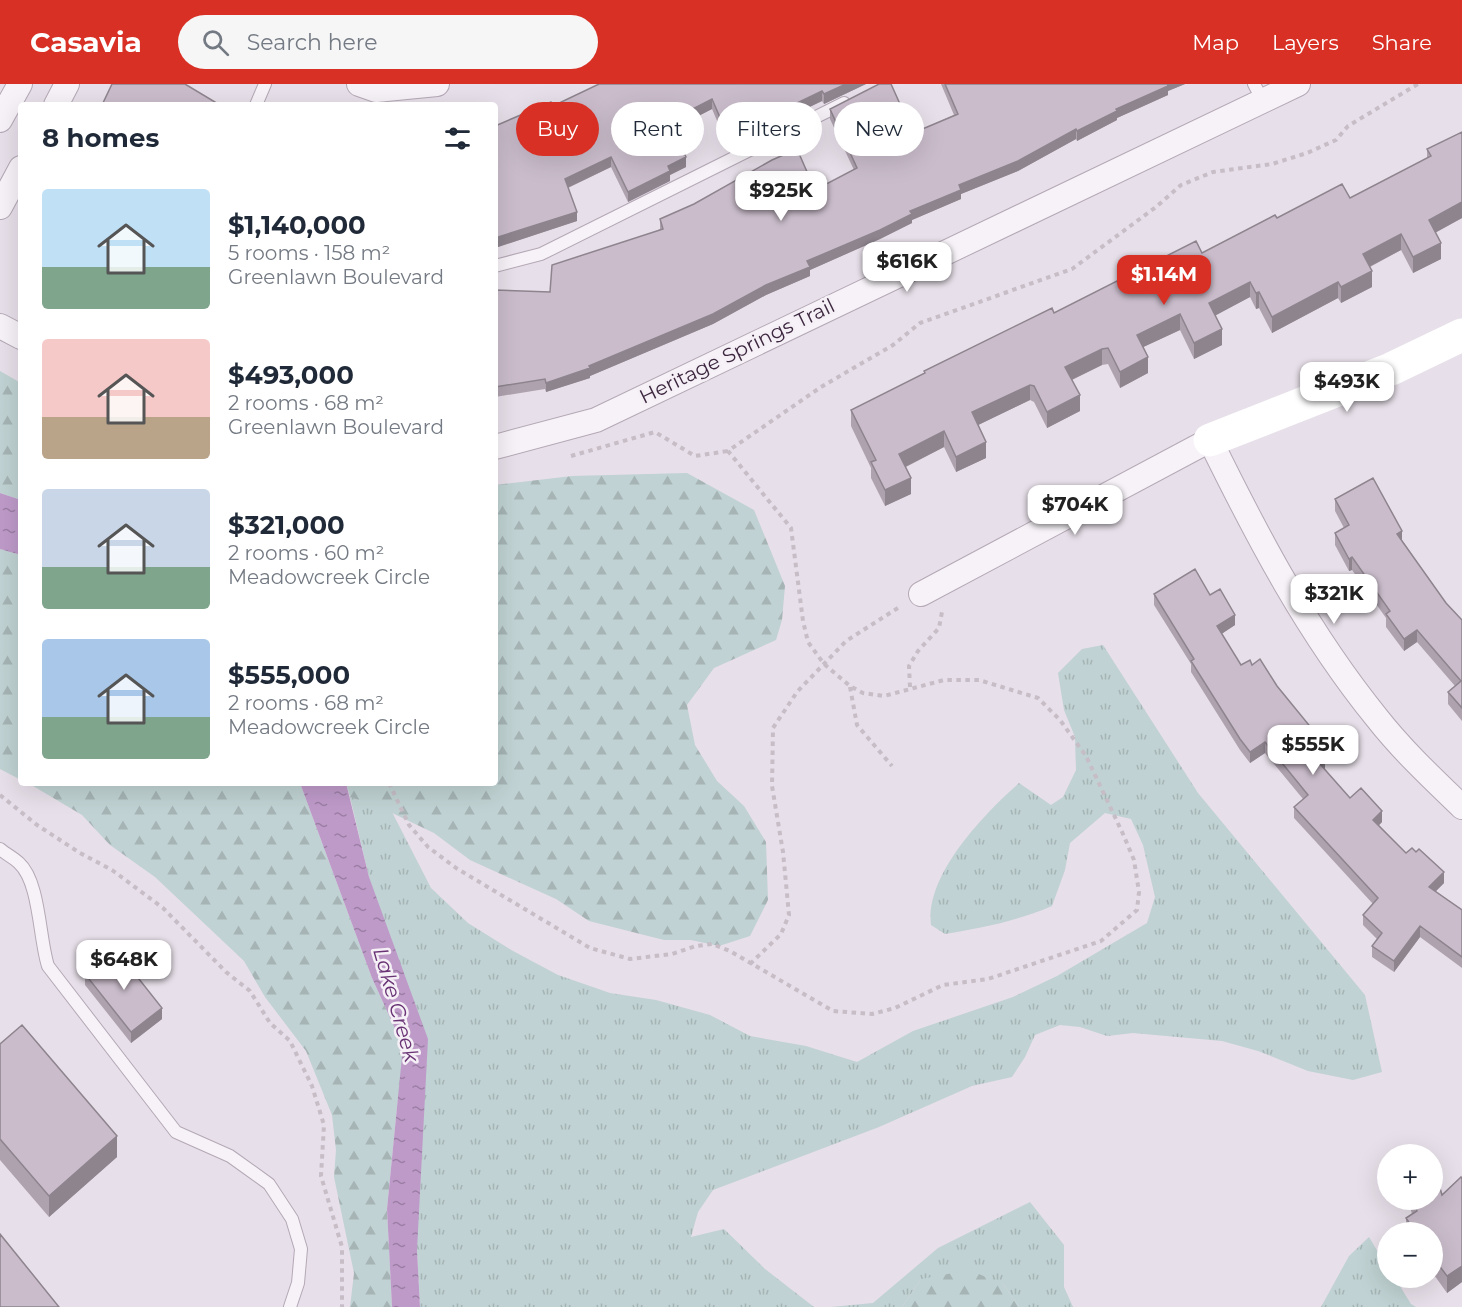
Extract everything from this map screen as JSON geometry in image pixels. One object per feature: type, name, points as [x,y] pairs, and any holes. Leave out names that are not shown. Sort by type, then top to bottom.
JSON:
[{"type":"street","points":[[0,120],[20,84]]},
{"type":"street","points":[[58,102],[67,84]]},
{"type":"street","points":[[359,84],[376,90],[437,84]]},
{"type":"street","name":"Heritage Springs Trail","points":[[498,446],[596,420],[1258,93],[1298,84]]},
{"type":"street","points":[[0,207],[18,174]]},
{"type":"street","points":[[0,326],[18,335]]},
{"type":"street","points":[[928,590],[1210,441],[1390,369],[1462,335]]},
{"type":"street","points":[[1210,441],[1257,535],[1315,634],[1378,720],[1462,807]]},
{"type":"lane","points":[[257,102],[266,84]]},
{"type":"lane","points":[[498,265],[541,254],[851,100]]},
{"type":"lane","points":[[0,849],[21,864],[33,884],[41,944],[48,966],[176,1132],[230,1156],[269,1184],[286,1210],[301,1249],[298,1283],[290,1307]]},
{"type":"path","points":[[564,458],[655,432],[695,456],[728,451],[821,387],[893,345],[920,323],[1072,269],[1148,214],[1181,185],[1213,172],[1272,164],[1307,153],[1336,140],[1348,126],[1418,84]]},
{"type":"path","points":[[389,786],[408,825],[428,847],[456,868],[590,948],[630,959],[672,954],[696,946],[712,944],[832,1011],[872,1014],[895,1008],[943,986],[988,979],[1101,941],[1137,910],[1139,892],[1134,860],[1123,834],[1086,756],[1060,720],[1038,698],[979,680],[944,680],[910,687],[884,696],[863,693],[850,686],[824,664],[808,642],[805,632],[791,528],[728,451]]},
{"type":"path","points":[[750,964],[781,934],[789,915],[783,852],[772,786],[773,728],[797,692],[846,640],[928,590],[943,608],[939,628],[918,651],[909,666],[910,687]]},
{"type":"path","points":[[850,686],[857,725],[891,766]]},
{"type":"path","points":[[0,795],[37,825],[80,853],[112,870],[163,908],[225,972],[250,991],[270,1023],[290,1041],[312,1086],[324,1125],[321,1176],[342,1247],[342,1307]]},
{"type":"green space","points":[[0,371],[18,381],[18,499],[0,493]]},
{"type":"green space","points":[[687,473],[754,510],[785,586],[782,620],[776,640],[714,668],[687,705],[695,745],[717,781],[744,806],[766,842],[768,900],[750,936],[719,946],[691,940],[664,940],[589,921],[556,899],[470,860],[434,833],[392,813],[350,797],[347,786],[498,786],[498,485],[572,476]]},
{"type":"green space","points":[[0,549],[18,554],[18,778],[0,769]]},
{"type":"green space","points":[[1103,645],[1198,793],[1365,995],[1382,1072],[1353,1080],[1308,1071],[1258,1051],[1222,1041],[1133,1033],[1107,1036],[1080,1027],[1060,1025],[1035,1035],[1012,1077],[972,1086],[879,1127],[713,1190],[698,1212],[691,1237],[724,1229],[765,1269],[814,1307],[420,1307],[417,1250],[369,877],[350,797],[392,812],[431,888],[468,923],[558,975],[610,993],[656,1000],[710,1015],[750,1036],[806,1046],[857,1062],[913,1031],[1013,997],[1057,976],[1147,923],[1155,897],[1143,845],[1131,819],[1105,813],[1070,843],[1065,870],[1052,906],[1026,916],[945,934],[931,925],[932,906],[937,886],[947,867],[959,847],[1005,796],[1019,783],[1051,805],[1063,797],[1076,770],[1075,737],[1064,710],[1058,673],[1082,649]]},
{"type":"green space","points":[[33,786],[301,786],[372,978],[403,1046],[387,1209],[392,1307],[350,1307],[354,1273],[334,1177],[336,1150],[332,1115],[306,1051],[265,997],[244,961],[155,877],[110,845],[82,815]]},
{"type":"green space","points":[[1030,1202],[1064,1245],[1064,1287],[1073,1307],[1019,1307],[1003,1284],[921,1279],[902,1307],[831,1307],[873,1303],[938,1248]]},
{"type":"green space","points":[[1369,1237],[1377,1250],[1377,1288],[1401,1288],[1411,1304],[1416,1307],[1321,1307],[1349,1256]]},
{"type":"green space","points":[[969,1270],[1003,1284],[1019,1307],[902,1307],[921,1279]]},
{"type":"water","points":[[0,493],[18,499],[18,554],[0,549]]},
{"type":"water","name":"Lake Creek","points":[[301,786],[347,786],[369,877],[428,1039],[417,1250],[420,1307],[392,1307],[387,1209],[403,1046],[372,978]]},
{"type":"building","points":[[112,84],[185,84],[215,102],[103,102]]},
{"type":"building","points":[[599,84],[846,84],[824,94],[822,91],[799,102],[716,102],[716,108],[712,99],[704,103],[611,102],[611,156],[686,157],[668,166],[670,171],[628,192],[611,157],[565,179],[577,212],[498,237],[498,125],[516,117],[516,156],[599,156],[599,102],[561,102]]},
{"type":"building","points":[[879,84],[891,84],[899,102],[844,102]]},
{"type":"building","points":[[945,84],[1167,84],[1168,86],[1116,109],[1117,111],[1077,131],[1076,129],[1018,161],[959,185],[961,190],[910,211],[912,214],[880,230],[807,261],[810,267],[766,285],[713,314],[589,366],[590,368],[546,383],[545,379],[498,387],[498,290],[550,292],[552,265],[663,229],[660,219],[694,204],[781,156],[800,156],[815,190],[857,168],[852,156],[924,156],[924,128],[958,114]]},
{"type":"building","points":[[1462,132],[1462,202],[1429,220],[1441,243],[1413,257],[1401,234],[1363,254],[1372,271],[1341,287],[1338,282],[1272,317],[1259,292],[1256,293],[1250,282],[1209,303],[1222,329],[1194,343],[1180,314],[1137,335],[1148,357],[1120,372],[1108,348],[1102,349],[1065,367],[1080,395],[1047,412],[1034,386],[1030,385],[972,412],[986,442],[956,457],[944,431],[899,454],[911,478],[885,490],[871,462],[876,460],[851,410],[1052,308],[1054,313],[1196,241],[1202,253],[1275,215],[1277,218],[1342,184],[1350,198],[1431,156],[1427,149]]},
{"type":"building","points":[[1373,478],[1402,531],[1397,534],[1446,603],[1462,620],[1462,708],[1448,692],[1461,681],[1417,630],[1404,639],[1386,614],[1390,611],[1352,557],[1349,559],[1335,533],[1349,525],[1335,499]]},
{"type":"building","points":[[1195,569],[1210,595],[1220,589],[1235,615],[1217,626],[1241,665],[1250,660],[1252,665],[1260,659],[1277,686],[1313,730],[1306,735],[1325,760],[1320,764],[1350,798],[1361,788],[1382,811],[1373,820],[1406,853],[1412,848],[1416,852],[1419,849],[1444,872],[1429,887],[1462,910],[1462,957],[1420,926],[1394,961],[1372,946],[1382,933],[1363,915],[1378,898],[1294,807],[1308,795],[1265,742],[1250,752],[1240,739],[1191,661],[1194,659],[1154,594]]},
{"type":"building","points":[[116,950],[162,1008],[131,1032],[85,974]]},
{"type":"building","points":[[22,1025],[117,1136],[49,1196],[0,1139],[0,1044]]},
{"type":"building","points":[[1461,1177],[1462,1266],[1447,1276],[1443,1271],[1443,1222],[1409,1222],[1406,1218],[1417,1211],[1443,1210],[1443,1194]]},
{"type":"building","points":[[0,1234],[59,1307],[0,1307]]}]
